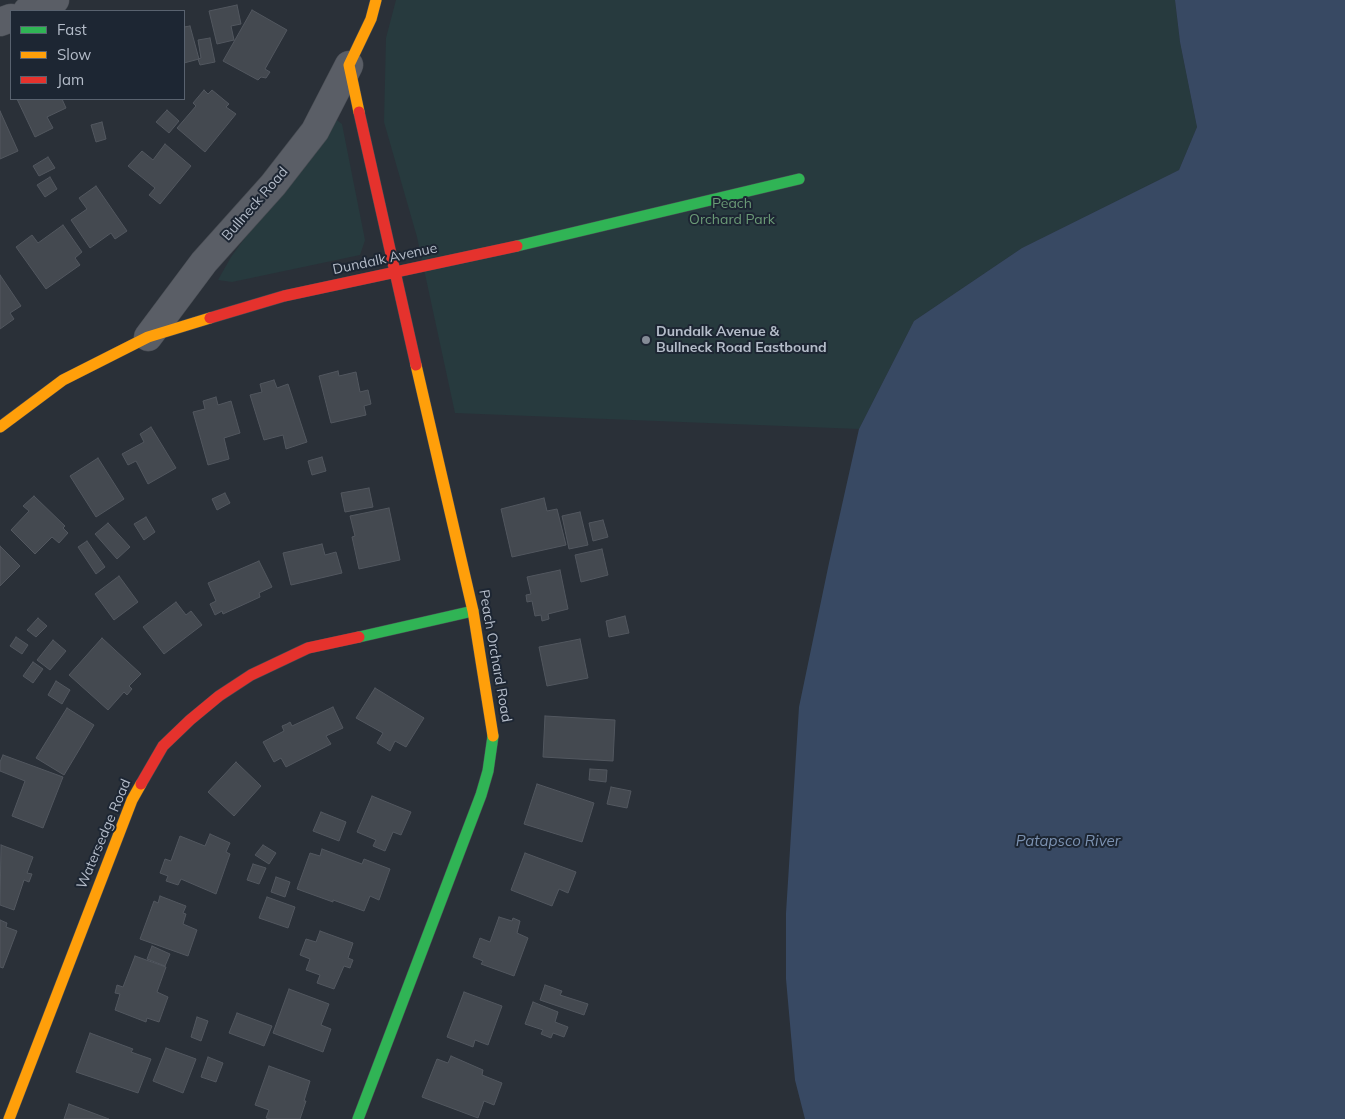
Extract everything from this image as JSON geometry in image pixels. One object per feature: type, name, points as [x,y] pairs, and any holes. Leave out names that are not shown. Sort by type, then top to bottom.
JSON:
[{"type":"street","points":[[30,10],[55,0]]},
{"type":"street","name":"Bullneck Road","points":[[148,336],[204,262],[273,185],[315,130],[371,19],[376,0]]},
{"type":"street","points":[[349,64],[394,273]]},
{"type":"street","name":"Dundalk Avenue","points":[[0,427],[63,380],[148,336],[284,296],[502,250],[799,178]]},
{"type":"street","name":"Peach Orchard Road","points":[[358,1119],[478,804],[488,771],[493,736],[473,611],[394,273]]},
{"type":"street","name":"Watersedge Road","points":[[10,1119],[132,800],[163,746],[219,696],[251,675],[308,648],[473,611]]},
{"type":"green space","name":"Peach Orchard Park","points":[[396,0],[1175,0],[1180,42],[1197,127],[1179,170],[1022,248],[914,321],[859,429],[455,413],[417,237],[384,122],[386,38]]},
{"type":"green space","points":[[333,117],[342,124],[365,240],[360,255],[232,282],[218,280],[231,257]]},
{"type":"water","name":"Patapsco River","points":[[1175,0],[1345,0],[1345,1119],[805,1119],[795,1080],[786,979],[786,913],[799,707],[859,429],[914,321],[1022,248],[1179,170],[1197,127],[1180,42]]},
{"type":"building","points":[[237,5],[241,24],[231,26],[234,40],[217,44],[209,11]]},
{"type":"building","points":[[252,10],[287,30],[265,69],[270,72],[266,78],[261,77],[258,80],[223,61]]},
{"type":"building","points":[[190,26],[199,59],[185,63],[185,27]]},
{"type":"building","points":[[210,38],[215,62],[200,65],[198,59],[201,58],[198,40]]},
{"type":"building","points":[[204,90],[208,94],[212,90],[229,104],[226,107],[236,114],[205,152],[177,128],[196,106],[193,103]]},
{"type":"building","points":[[17,100],[62,100],[66,108],[47,117],[53,128],[35,137]]},
{"type":"building","points":[[167,110],[179,121],[169,133],[156,122]]},
{"type":"building","points":[[0,111],[18,151],[0,159]]},
{"type":"building","points":[[102,122],[106,139],[96,142],[91,125]]},
{"type":"building","points":[[165,144],[191,166],[160,204],[149,195],[155,188],[128,166],[142,151],[153,160]]},
{"type":"building","points":[[48,157],[55,168],[39,176],[33,166]]},
{"type":"building","points":[[50,177],[57,189],[45,197],[37,185]]},
{"type":"building","points":[[96,186],[127,231],[115,239],[111,233],[90,248],[71,220],[87,209],[79,198]]},
{"type":"building","points":[[63,225],[82,252],[75,258],[80,265],[46,289],[16,247],[32,235],[38,243]]},
{"type":"building","points":[[0,275],[21,306],[10,313],[14,319],[0,329]]},
{"type":"building","points":[[338,371],[339,376],[356,372],[360,392],[368,390],[371,404],[364,406],[366,415],[331,423],[319,376]]},
{"type":"building","points":[[274,380],[277,388],[288,384],[307,442],[286,449],[283,435],[264,440],[250,395],[262,392],[260,384]]},
{"type":"building","points":[[216,397],[218,405],[231,401],[240,433],[224,438],[229,459],[208,465],[193,412],[205,409],[203,401]]},
{"type":"building","points":[[151,427],[176,468],[148,484],[136,461],[128,465],[122,454],[144,442],[140,434]]},
{"type":"building","points":[[322,457],[326,471],[312,475],[308,461]]},
{"type":"building","points":[[98,458],[124,499],[96,517],[70,476]]},
{"type":"building","points":[[369,488],[373,507],[345,512],[341,493]]},
{"type":"building","points":[[225,493],[230,503],[217,510],[212,499]]},
{"type":"building","points":[[34,496],[65,526],[63,528],[68,533],[59,543],[52,537],[35,554],[11,530],[29,511],[23,506]]},
{"type":"building","points":[[544,498],[547,511],[557,509],[566,545],[512,557],[501,509]]},
{"type":"building","points":[[389,508],[400,560],[359,569],[352,537],[355,536],[350,516]]},
{"type":"building","points":[[580,512],[588,545],[569,549],[562,516]]},
{"type":"building","points":[[146,517],[155,532],[144,540],[134,524]]},
{"type":"building","points":[[603,520],[608,537],[593,541],[589,523]]},
{"type":"building","points":[[108,523],[130,547],[117,559],[95,534]]},
{"type":"building","points":[[87,541],[105,567],[96,574],[78,547]]},
{"type":"building","points":[[322,544],[325,555],[336,552],[342,573],[291,585],[283,553]]},
{"type":"building","points":[[0,546],[20,566],[0,586]]},
{"type":"building","points":[[602,549],[608,575],[581,582],[575,555]]},
{"type":"building","points":[[259,561],[272,587],[259,593],[260,597],[223,614],[222,611],[215,615],[210,604],[216,601],[208,583]]},
{"type":"building","points":[[560,570],[568,609],[548,614],[549,619],[542,621],[541,615],[535,616],[532,601],[527,602],[526,595],[531,594],[527,577]]},
{"type":"building","points":[[119,576],[138,602],[114,620],[95,594]]},
{"type":"building","points":[[176,602],[186,615],[191,611],[202,625],[164,654],[143,627]]},
{"type":"building","points":[[625,616],[629,633],[609,637],[606,621]]},
{"type":"building","points":[[38,618],[47,626],[36,637],[27,630]]},
{"type":"building","points":[[16,637],[28,645],[22,654],[10,646]]},
{"type":"building","points":[[102,638],[141,674],[129,686],[132,689],[127,695],[124,692],[108,710],[69,675]]},
{"type":"building","points":[[580,639],[588,678],[547,686],[539,647]]},
{"type":"building","points":[[53,640],[66,651],[50,670],[37,660]]},
{"type":"building","points":[[33,662],[43,669],[33,683],[23,676]]},
{"type":"building","points":[[56,681],[70,690],[62,704],[48,695]]},
{"type":"building","points":[[375,688],[424,718],[406,747],[395,741],[390,751],[377,743],[383,733],[356,718]]},
{"type":"building","points":[[333,707],[343,728],[326,736],[331,744],[286,767],[281,758],[274,762],[263,742],[284,731],[282,726],[290,722],[292,726]]},
{"type":"building","points":[[67,708],[94,725],[64,775],[36,758]]},
{"type":"building","points":[[545,716],[615,720],[613,761],[543,757]]},
{"type":"building","points":[[3,755],[63,777],[43,828],[12,816],[25,781],[0,771],[0,762]]},
{"type":"building","points":[[236,762],[261,786],[234,816],[208,792]]},
{"type":"building","points":[[590,769],[607,770],[606,782],[589,780]]},
{"type":"building","points":[[537,784],[594,803],[582,842],[524,824]]},
{"type":"building","points":[[611,787],[631,791],[627,808],[607,804]]},
{"type":"building","points":[[372,796],[411,812],[401,835],[393,832],[385,851],[373,846],[376,840],[357,832]]},
{"type":"building","points":[[321,812],[346,822],[339,841],[313,831]]},
{"type":"building","points":[[210,834],[230,843],[226,852],[230,854],[216,894],[181,879],[178,885],[166,881],[168,876],[160,873],[165,859],[171,861],[180,836],[205,846]]},
{"type":"building","points":[[1,845],[33,857],[27,873],[32,874],[29,882],[24,880],[14,910],[0,905]]},
{"type":"building","points":[[263,845],[276,853],[269,864],[255,855]]},
{"type":"building","points":[[322,849],[362,864],[364,859],[390,869],[379,900],[370,896],[364,911],[297,889],[310,853],[320,856]]},
{"type":"building","points":[[525,853],[576,872],[568,893],[559,889],[552,906],[511,890]]},
{"type":"building","points":[[253,864],[266,868],[259,884],[247,880]]},
{"type":"building","points":[[276,877],[290,882],[285,897],[271,892]]},
{"type":"building","points":[[160,896],[186,906],[183,913],[186,914],[183,924],[197,930],[188,956],[140,939],[154,901],[158,903]]},
{"type":"building","points":[[267,897],[295,907],[288,928],[259,918]]},
{"type":"building","points":[[499,917],[512,921],[513,918],[520,921],[517,933],[528,938],[514,976],[481,964],[483,961],[473,957],[480,938],[490,942]]},
{"type":"building","points":[[0,920],[7,923],[6,927],[17,931],[3,968],[0,967]]},
{"type":"building","points":[[320,931],[353,943],[348,958],[353,960],[350,968],[344,966],[334,989],[317,983],[320,975],[306,970],[310,959],[300,955],[306,939],[316,942]]},
{"type":"building","points":[[152,946],[170,954],[165,966],[147,959]]},
{"type":"building","points":[[135,956],[166,967],[157,992],[168,997],[159,1022],[147,1018],[146,1022],[115,1010],[120,994],[115,993],[117,985],[123,987]]},
{"type":"building","points":[[545,985],[562,991],[560,995],[588,1004],[584,1015],[540,1000]]},
{"type":"building","points":[[289,989],[329,1004],[321,1025],[331,1029],[323,1052],[273,1033]]},
{"type":"building","points":[[464,992],[502,1006],[488,1045],[475,1040],[473,1047],[447,1037]]},
{"type":"building","points":[[533,1002],[558,1012],[555,1022],[568,1027],[564,1037],[553,1033],[551,1038],[541,1034],[543,1030],[525,1024]]},
{"type":"building","points":[[237,1013],[272,1026],[264,1046],[229,1033]]},
{"type":"building","points":[[197,1017],[208,1021],[201,1041],[191,1037]]},
{"type":"building","points":[[90,1033],[133,1049],[131,1052],[151,1059],[138,1093],[76,1072]]},
{"type":"building","points":[[166,1048],[196,1059],[183,1093],[153,1081]]},
{"type":"building","points":[[451,1056],[483,1070],[482,1075],[502,1083],[494,1105],[484,1101],[478,1118],[422,1097],[437,1059],[448,1063]]},
{"type":"building","points":[[208,1057],[223,1063],[216,1082],[201,1077]]},
{"type":"building","points":[[269,1066],[310,1081],[300,1119],[266,1118],[269,1110],[255,1105]]},
{"type":"building","points":[[69,1104],[109,1119],[64,1119]]},
{"type":"traffic: fast","points":[[517,246],[799,179]]},
{"type":"traffic: fast","points":[[359,637],[473,611]]},
{"type":"traffic: fast","points":[[358,1119],[481,795],[488,771],[493,736]]},
{"type":"traffic: slow","points":[[359,112],[349,65],[371,19],[376,0]]},
{"type":"traffic: slow","points":[[0,427],[63,380],[148,337],[210,318]]},
{"type":"traffic: slow","points":[[416,365],[473,611],[493,736]]},
{"type":"traffic: slow","points":[[9,1119],[132,800],[141,784]]},
{"type":"traffic: jam","points":[[359,112],[416,365]]},
{"type":"traffic: jam","points":[[210,318],[284,296],[517,246]]},
{"type":"traffic: jam","points":[[141,784],[163,746],[219,696],[251,675],[308,648],[359,637]]},
{"type":"place","name":"Dundalk Avenue & Bullneck Road Eastbound","points":[[646,340]]}]
